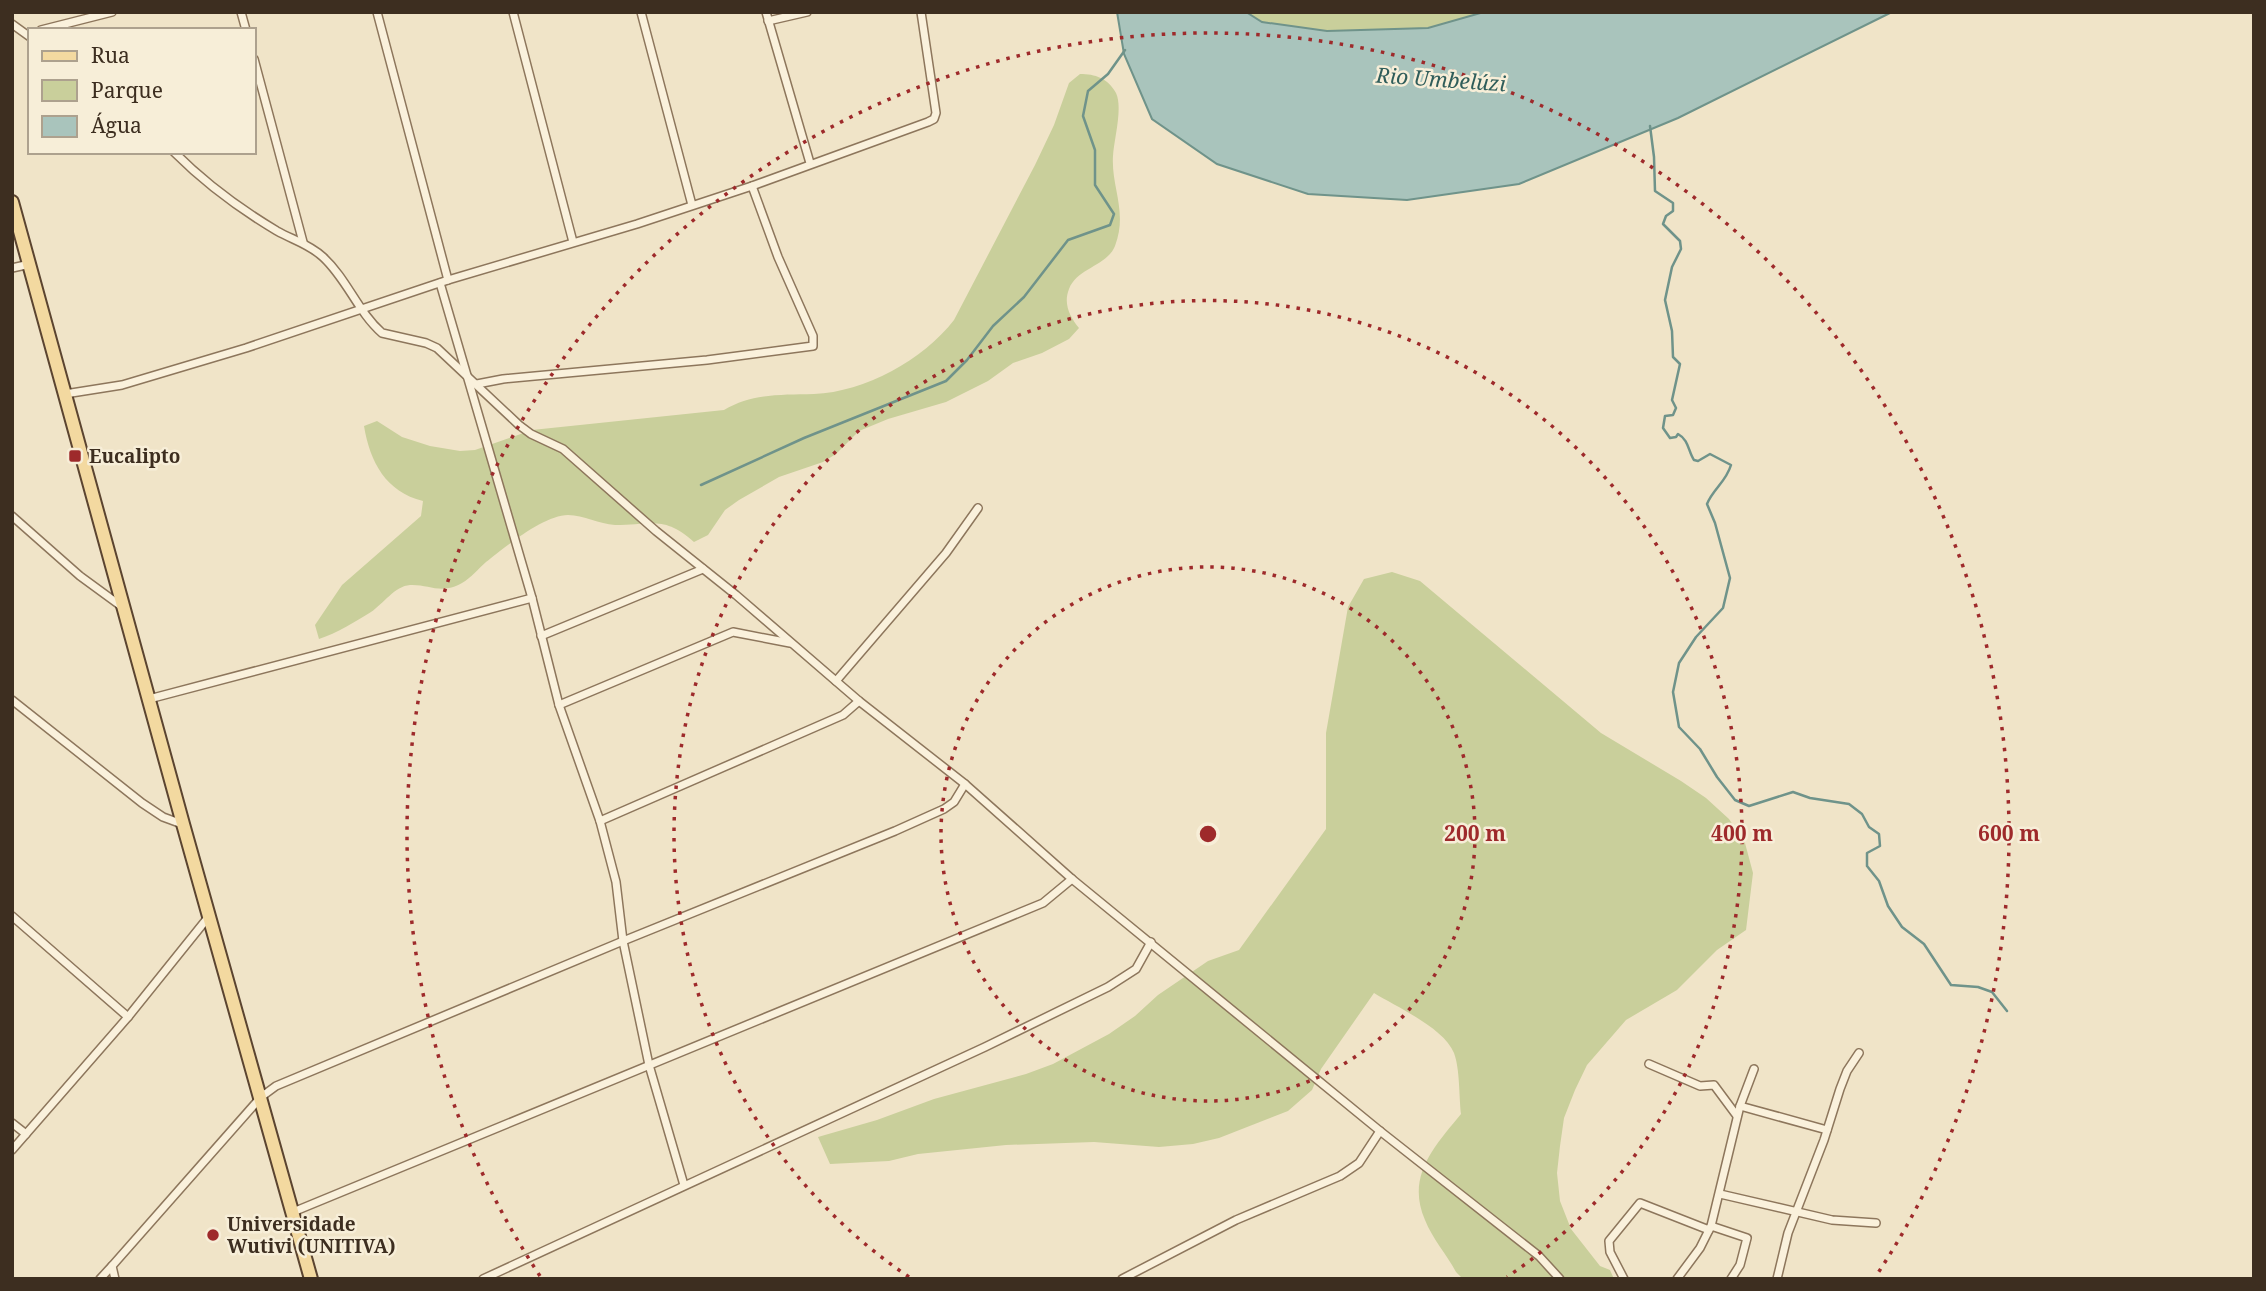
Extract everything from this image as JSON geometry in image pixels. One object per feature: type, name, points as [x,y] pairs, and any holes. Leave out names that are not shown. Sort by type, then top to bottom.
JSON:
[{"type":"main road","points":[[12,202],[311,1279]]},
{"type":"street","points":[[49,28],[112,12]]},
{"type":"street","points":[[377,12],[465,374],[532,598],[559,705],[600,821],[616,882],[623,941],[649,1065],[684,1185]]},
{"type":"street","points":[[513,12],[573,242]]},
{"type":"street","points":[[641,12],[692,205]]},
{"type":"street","points":[[766,12],[810,163]]},
{"type":"street","points":[[768,21],[807,12]]},
{"type":"street","points":[[65,394],[143,380],[364,310],[444,281],[752,186],[934,119],[936,113],[922,12]]},
{"type":"street","points":[[12,24],[28,35]]},
{"type":"street","points":[[256,66],[303,242]]},
{"type":"street","points":[[176,154],[250,214],[280,233],[309,245],[334,268],[382,333],[431,345],[519,425],[531,434],[563,449],[859,701],[965,784],[1072,879],[1380,1131],[1539,1256],[1560,1279]]},
{"type":"street","points":[[477,384],[503,379],[748,356],[813,346],[813,336],[778,257],[752,186]]},
{"type":"street","points":[[12,268],[30,264]]},
{"type":"street","points":[[836,681],[946,553],[978,508]]},
{"type":"street","points":[[12,516],[80,576],[124,608]]},
{"type":"street","points":[[541,636],[703,569]]},
{"type":"street","points":[[149,699],[532,598]]},
{"type":"street","points":[[559,705],[733,632],[794,644]]},
{"type":"street","points":[[12,700],[142,803],[163,817],[183,824]]},
{"type":"street","points":[[600,821],[843,715],[859,701]]},
{"type":"street","points":[[100,1279],[261,1097],[276,1086],[623,941],[789,876],[944,809],[954,802],[965,784]]},
{"type":"street","points":[[293,1212],[1043,903],[1072,879]]},
{"type":"street","points":[[12,1150],[128,1017],[210,915]]},
{"type":"street","points":[[12,916],[128,1017]]},
{"type":"street","points":[[483,1279],[985,1047],[1108,987],[1136,969],[1151,942]]},
{"type":"street","points":[[1777,1279],[1788,1233],[1844,1080],[1860,1053]]},
{"type":"street","points":[[1649,1064],[1700,1086],[1714,1085],[1737,1116]]},
{"type":"street","points":[[1677,1279],[1700,1248],[1710,1228],[1737,1116],[1754,1069]]},
{"type":"street","points":[[1740,1106],[1827,1130]]},
{"type":"street","points":[[12,1123],[26,1135]]},
{"type":"street","points":[[1122,1279],[1236,1220],[1339,1176],[1359,1163],[1380,1131]]},
{"type":"street","points":[[1720,1194],[1832,1220],[1876,1223]]},
{"type":"street","points":[[1624,1279],[1610,1252],[1609,1241],[1640,1203],[1747,1238],[1740,1265],[1731,1279]]},
{"type":"street","points":[[112,1266],[115,1279]]},
{"type":"green space","points":[[1246,12],[1484,12],[1428,28],[1327,31],[1262,22]]},
{"type":"green space","points":[[1080,74],[1105,80],[1118,99],[1113,167],[1120,222],[1119,234],[1111,253],[1078,276],[1069,289],[1068,310],[1079,328],[1069,339],[1042,353],[1013,363],[988,381],[946,402],[888,419],[859,431],[836,454],[823,462],[779,477],[739,500],[725,510],[708,535],[694,542],[674,528],[657,523],[615,525],[574,515],[558,516],[514,541],[462,583],[441,589],[405,586],[365,616],[319,639],[315,625],[342,585],[421,516],[423,501],[399,491],[382,474],[371,452],[364,426],[377,421],[402,437],[430,446],[460,451],[475,450],[532,430],[724,410],[756,398],[833,392],[873,380],[892,371],[926,348],[954,320],[1035,165],[1054,125],[1069,83]]},
{"type":"green space","points":[[1392,572],[1420,581],[1601,733],[1706,798],[1729,819],[1745,843],[1753,873],[1746,930],[1717,950],[1677,990],[1626,1020],[1587,1065],[1564,1118],[1557,1173],[1560,1201],[1571,1229],[1600,1266],[1610,1270],[1614,1279],[1463,1279],[1456,1272],[1428,1227],[1420,1204],[1419,1190],[1421,1176],[1433,1150],[1461,1114],[1454,1053],[1441,1035],[1374,993],[1321,1069],[1312,1090],[1288,1111],[1219,1138],[1159,1147],[1094,1142],[1006,1145],[918,1154],[889,1161],[830,1164],[818,1137],[1053,1064],[1109,1034],[1135,1016],[1158,995],[1208,961],[1239,950],[1326,829],[1326,733],[1348,607],[1364,579]]},
{"type":"water","name":"Rio Umbelúzi","points":[[1117,12],[1246,12],[1262,22],[1327,31],[1428,28],[1484,12],[1892,12],[1678,118],[1519,184],[1407,200],[1308,194],[1217,164],[1152,119],[1124,54]]},
{"type":"waterway","points":[[701,485],[804,438],[946,381],[967,360],[993,326],[1024,297],[1068,240],[1110,225],[1114,214],[1095,185],[1095,150],[1083,116],[1088,91],[1108,74],[1125,50]]},
{"type":"waterway","points":[[1650,126],[1655,191],[1673,203],[1673,211],[1666,216],[1663,224],[1680,241],[1681,249],[1672,267],[1665,300],[1672,331],[1673,357],[1680,364],[1672,400],[1676,408],[1673,415],[1665,416],[1663,428],[1670,438],[1678,434],[1682,436],[1694,460],[1698,461],[1710,454],[1731,465],[1707,504],[1730,578],[1723,608],[1696,637],[1679,663],[1673,692],[1679,727],[1700,749],[1735,800],[1749,806],[1793,792],[1810,798],[1849,804],[1862,814],[1869,827],[1879,834],[1880,846],[1867,853],[1867,866],[1879,881],[1888,906],[1902,927],[1924,944],[1951,985],[1978,987],[1992,992],[2007,1011]]},
{"type":"place","name":"Eucalipto","points":[[75,456]]},
{"type":"place","name":"Universidade Wutivi (UNITIVA)","points":[[213,1235]]}]
